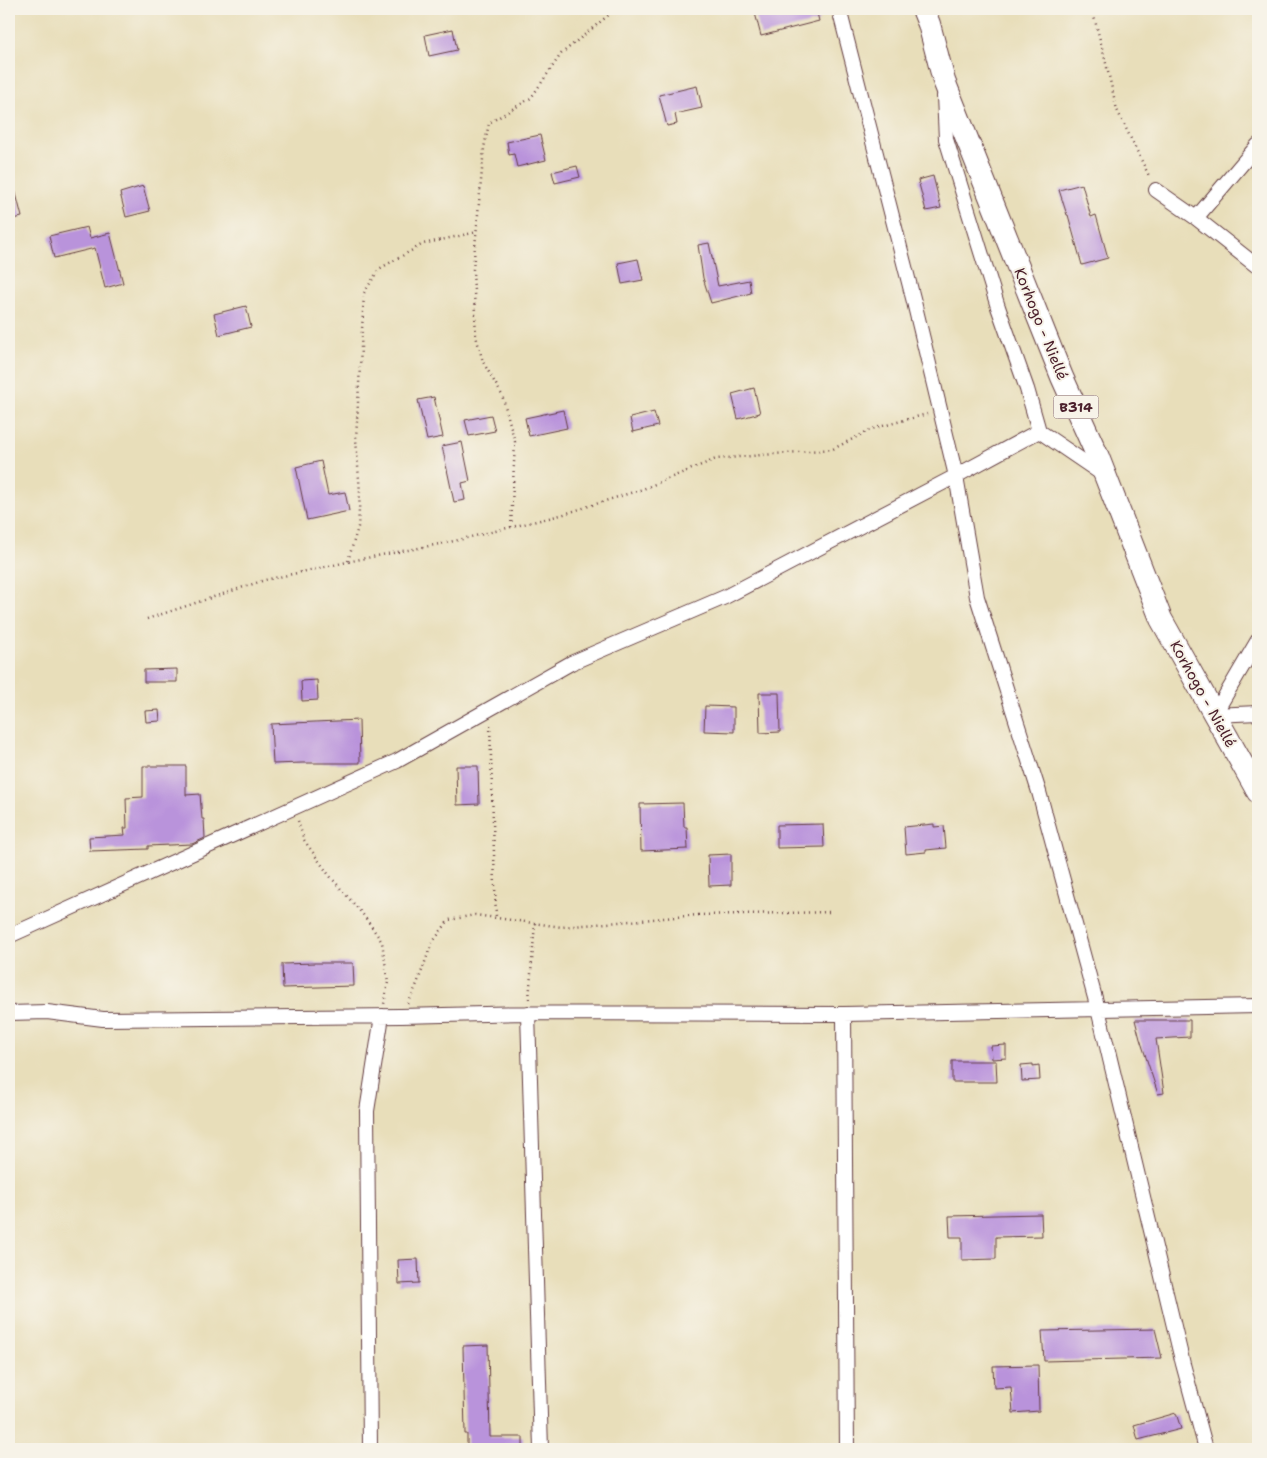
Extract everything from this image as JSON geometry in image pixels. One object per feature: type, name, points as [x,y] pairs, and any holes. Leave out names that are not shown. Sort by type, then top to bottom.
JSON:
[{"type":"main road","name":"Korhogo - Niellé","points":[[923,9],[929,24],[944,81],[1062,377],[1106,477],[1161,619],[1258,792]]},
{"type":"street","points":[[839,9],[914,302],[956,476],[977,598],[1039,792],[1098,1009],[1181,1354],[1206,1449]]},
{"type":"street","points":[[944,81],[946,139],[1039,431],[1106,477]]},
{"type":"street","points":[[1196,218],[1258,145]]},
{"type":"street","points":[[1156,190],[1196,218],[1258,267]]},
{"type":"street","points":[[9,936],[397,761],[571,663],[725,597],[1039,431]]},
{"type":"street","points":[[1214,715],[1258,640]]},
{"type":"street","points":[[1214,715],[1258,713]]},
{"type":"street","points":[[9,1014],[47,1012],[103,1019],[528,1013],[844,1014],[1258,1006]]},
{"type":"street","points":[[528,1013],[541,1449]]},
{"type":"street","points":[[844,1014],[847,1449]]},
{"type":"street","points":[[370,1449],[367,1111],[382,1016]]},
{"type":"path","points":[[511,527],[515,442],[502,395],[483,362],[476,336],[473,269],[484,148],[489,123],[531,98],[562,54],[616,9]]},
{"type":"path","points":[[1092,9],[1117,110],[1156,190]]},
{"type":"path","points":[[348,562],[358,527],[360,493],[356,438],[364,293],[379,269],[423,244],[477,232]]},
{"type":"path","points":[[147,619],[265,580],[450,542],[561,515],[643,489],[716,459],[833,449],[872,429],[940,411]]},
{"type":"path","points":[[490,709],[496,918]]},
{"type":"path","points":[[294,807],[304,840],[329,875],[366,917],[382,942],[388,982],[382,1016]]},
{"type":"path","points":[[402,1016],[417,984],[432,943],[450,920],[475,915],[562,927],[698,915],[831,912]]},
{"type":"path","points":[[528,1013],[534,923]]},
{"type":"building","points":[[769,9],[816,9],[819,21],[761,36],[755,13]]},
{"type":"building","points":[[453,29],[457,50],[429,56],[425,35]]},
{"type":"building","points":[[697,86],[702,108],[675,114],[677,124],[667,126],[659,95]]},
{"type":"building","points":[[540,135],[546,160],[517,167],[514,154],[509,155],[507,142]]},
{"type":"building","points":[[577,166],[580,177],[555,183],[552,172]]},
{"type":"building","points":[[933,176],[941,208],[926,211],[918,180]]},
{"type":"building","points":[[9,182],[13,182],[22,217],[9,220]]},
{"type":"building","points":[[1082,184],[1091,217],[1096,215],[1108,258],[1082,265],[1059,190]]},
{"type":"building","points":[[143,186],[150,211],[126,217],[120,193]]},
{"type":"building","points":[[87,227],[90,238],[110,233],[123,283],[105,288],[95,248],[54,258],[49,236]]},
{"type":"building","points":[[709,243],[718,286],[749,280],[751,293],[711,303],[703,278],[698,245]]},
{"type":"building","points":[[638,259],[643,280],[622,284],[618,263]]},
{"type":"building","points":[[246,306],[251,327],[219,335],[214,314]]},
{"type":"building","points":[[754,388],[760,413],[738,419],[732,394]]},
{"type":"building","points":[[434,397],[443,437],[427,440],[418,400]]},
{"type":"building","points":[[563,410],[567,428],[529,436],[525,418]]},
{"type":"building","points":[[654,412],[658,426],[633,432],[630,418]]},
{"type":"building","points":[[491,415],[495,431],[469,436],[465,420]]},
{"type":"building","points":[[462,442],[470,481],[462,483],[465,500],[454,502],[442,446]]},
{"type":"building","points":[[321,461],[328,495],[345,492],[349,511],[307,520],[296,467]]},
{"type":"building","points":[[177,669],[177,682],[144,682],[144,670]]},
{"type":"building","points":[[317,680],[318,700],[302,701],[301,681]]},
{"type":"building","points":[[759,693],[779,693],[780,732],[760,733]]},
{"type":"building","points":[[705,706],[734,707],[734,732],[704,731]]},
{"type":"building","points":[[159,710],[160,721],[146,722],[145,711]]},
{"type":"building","points":[[359,720],[360,763],[273,764],[271,724]]},
{"type":"building","points":[[143,766],[186,766],[186,795],[200,794],[205,838],[192,844],[148,846],[148,849],[90,851],[89,837],[125,835],[124,828],[127,828],[126,798],[143,797]]},
{"type":"building","points":[[456,766],[478,766],[479,804],[457,805]]},
{"type":"building","points":[[683,803],[684,827],[687,827],[688,849],[641,851],[640,804]]},
{"type":"building","points":[[823,824],[824,847],[777,848],[777,825]]},
{"type":"building","points":[[934,824],[934,827],[944,826],[946,848],[906,854],[904,827]]},
{"type":"building","points":[[731,854],[731,885],[709,886],[708,855]]},
{"type":"building","points":[[353,963],[354,986],[283,988],[282,964]]},
{"type":"building","points":[[1135,1020],[1190,1020],[1190,1037],[1156,1039],[1164,1093],[1158,1094]]},
{"type":"building","points":[[1006,1045],[1006,1058],[992,1059],[991,1046]]},
{"type":"building","points":[[952,1061],[996,1061],[997,1082],[952,1082]]},
{"type":"building","points":[[1033,1064],[1033,1066],[1039,1065],[1040,1080],[1022,1081],[1021,1065]]},
{"type":"building","points":[[1041,1214],[1042,1236],[996,1237],[996,1259],[962,1260],[962,1237],[950,1237],[949,1216]]},
{"type":"building","points":[[418,1259],[419,1283],[399,1284],[398,1260]]},
{"type":"building","points":[[1155,1329],[1162,1358],[1044,1361],[1042,1331]]},
{"type":"building","points":[[488,1345],[490,1437],[523,1437],[523,1449],[467,1449],[463,1346]]},
{"type":"building","points":[[1038,1365],[1039,1411],[1013,1413],[1011,1387],[994,1388],[993,1366]]},
{"type":"building","points":[[1176,1413],[1181,1429],[1138,1440],[1134,1425]]}]
